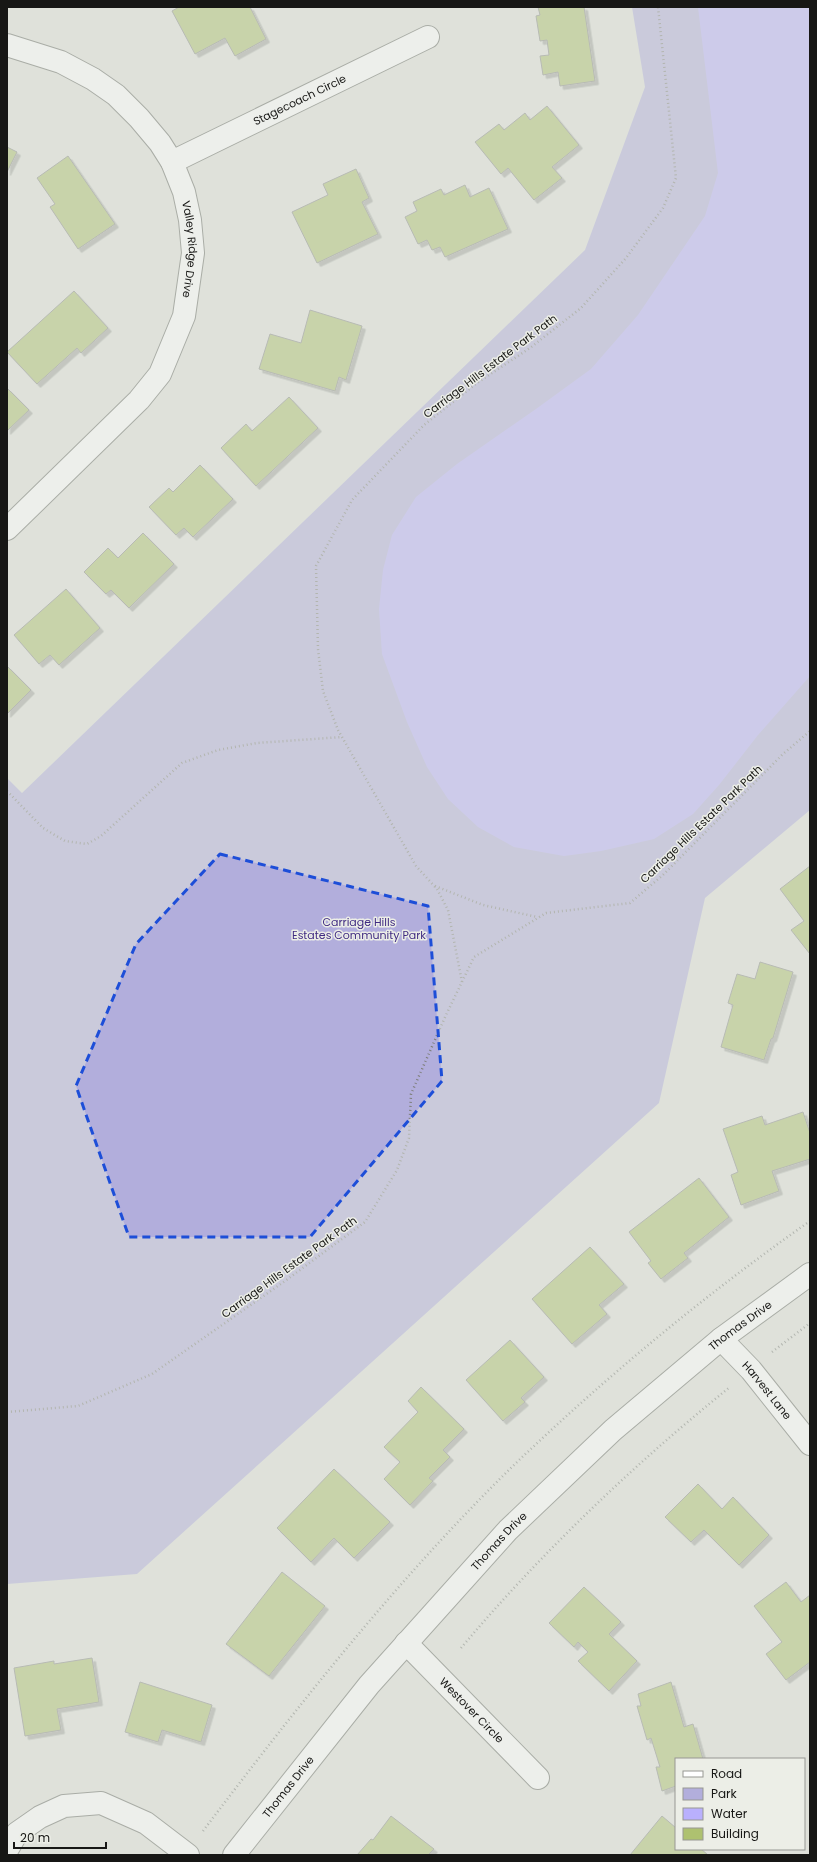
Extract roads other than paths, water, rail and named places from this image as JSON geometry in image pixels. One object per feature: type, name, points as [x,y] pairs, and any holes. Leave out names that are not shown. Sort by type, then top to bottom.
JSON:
[{"type":"street","name":"Stagecoach Circle","points":[[172,162],[428,37]]},
{"type":"street","name":"Valley Ridge Drive","points":[[7,45],[61,62],[93,79],[116,95],[139,118],[160,143],[172,162],[184,192],[190,220],[193,253],[184,316],[160,374],[139,400],[7,529]]},
{"type":"street","name":"Thomas Drive","points":[[234,1855],[369,1685],[519,1520],[613,1430],[721,1339],[810,1274]]},
{"type":"street","name":"Harvest Lane","points":[[721,1339],[751,1370],[810,1444]]},
{"type":"street","name":"Westover Circle","points":[[406,1643],[538,1778]]},
{"type":"street","points":[[7,1850],[17,1833],[40,1817],[64,1806],[101,1803],[146,1823],[188,1855]]},
{"type":"water","points":[[698,7],[810,7],[810,676],[758,735],[719,785],[693,814],[654,839],[601,851],[564,856],[514,847],[478,827],[448,799],[427,767],[407,722],[382,654],[379,609],[383,570],[392,535],[416,497],[457,464],[591,369],[638,315],[705,216],[718,173]]},
{"type":"park label","name":"Carriage Hills Estates Community Park","points":[[359,928]]}]
